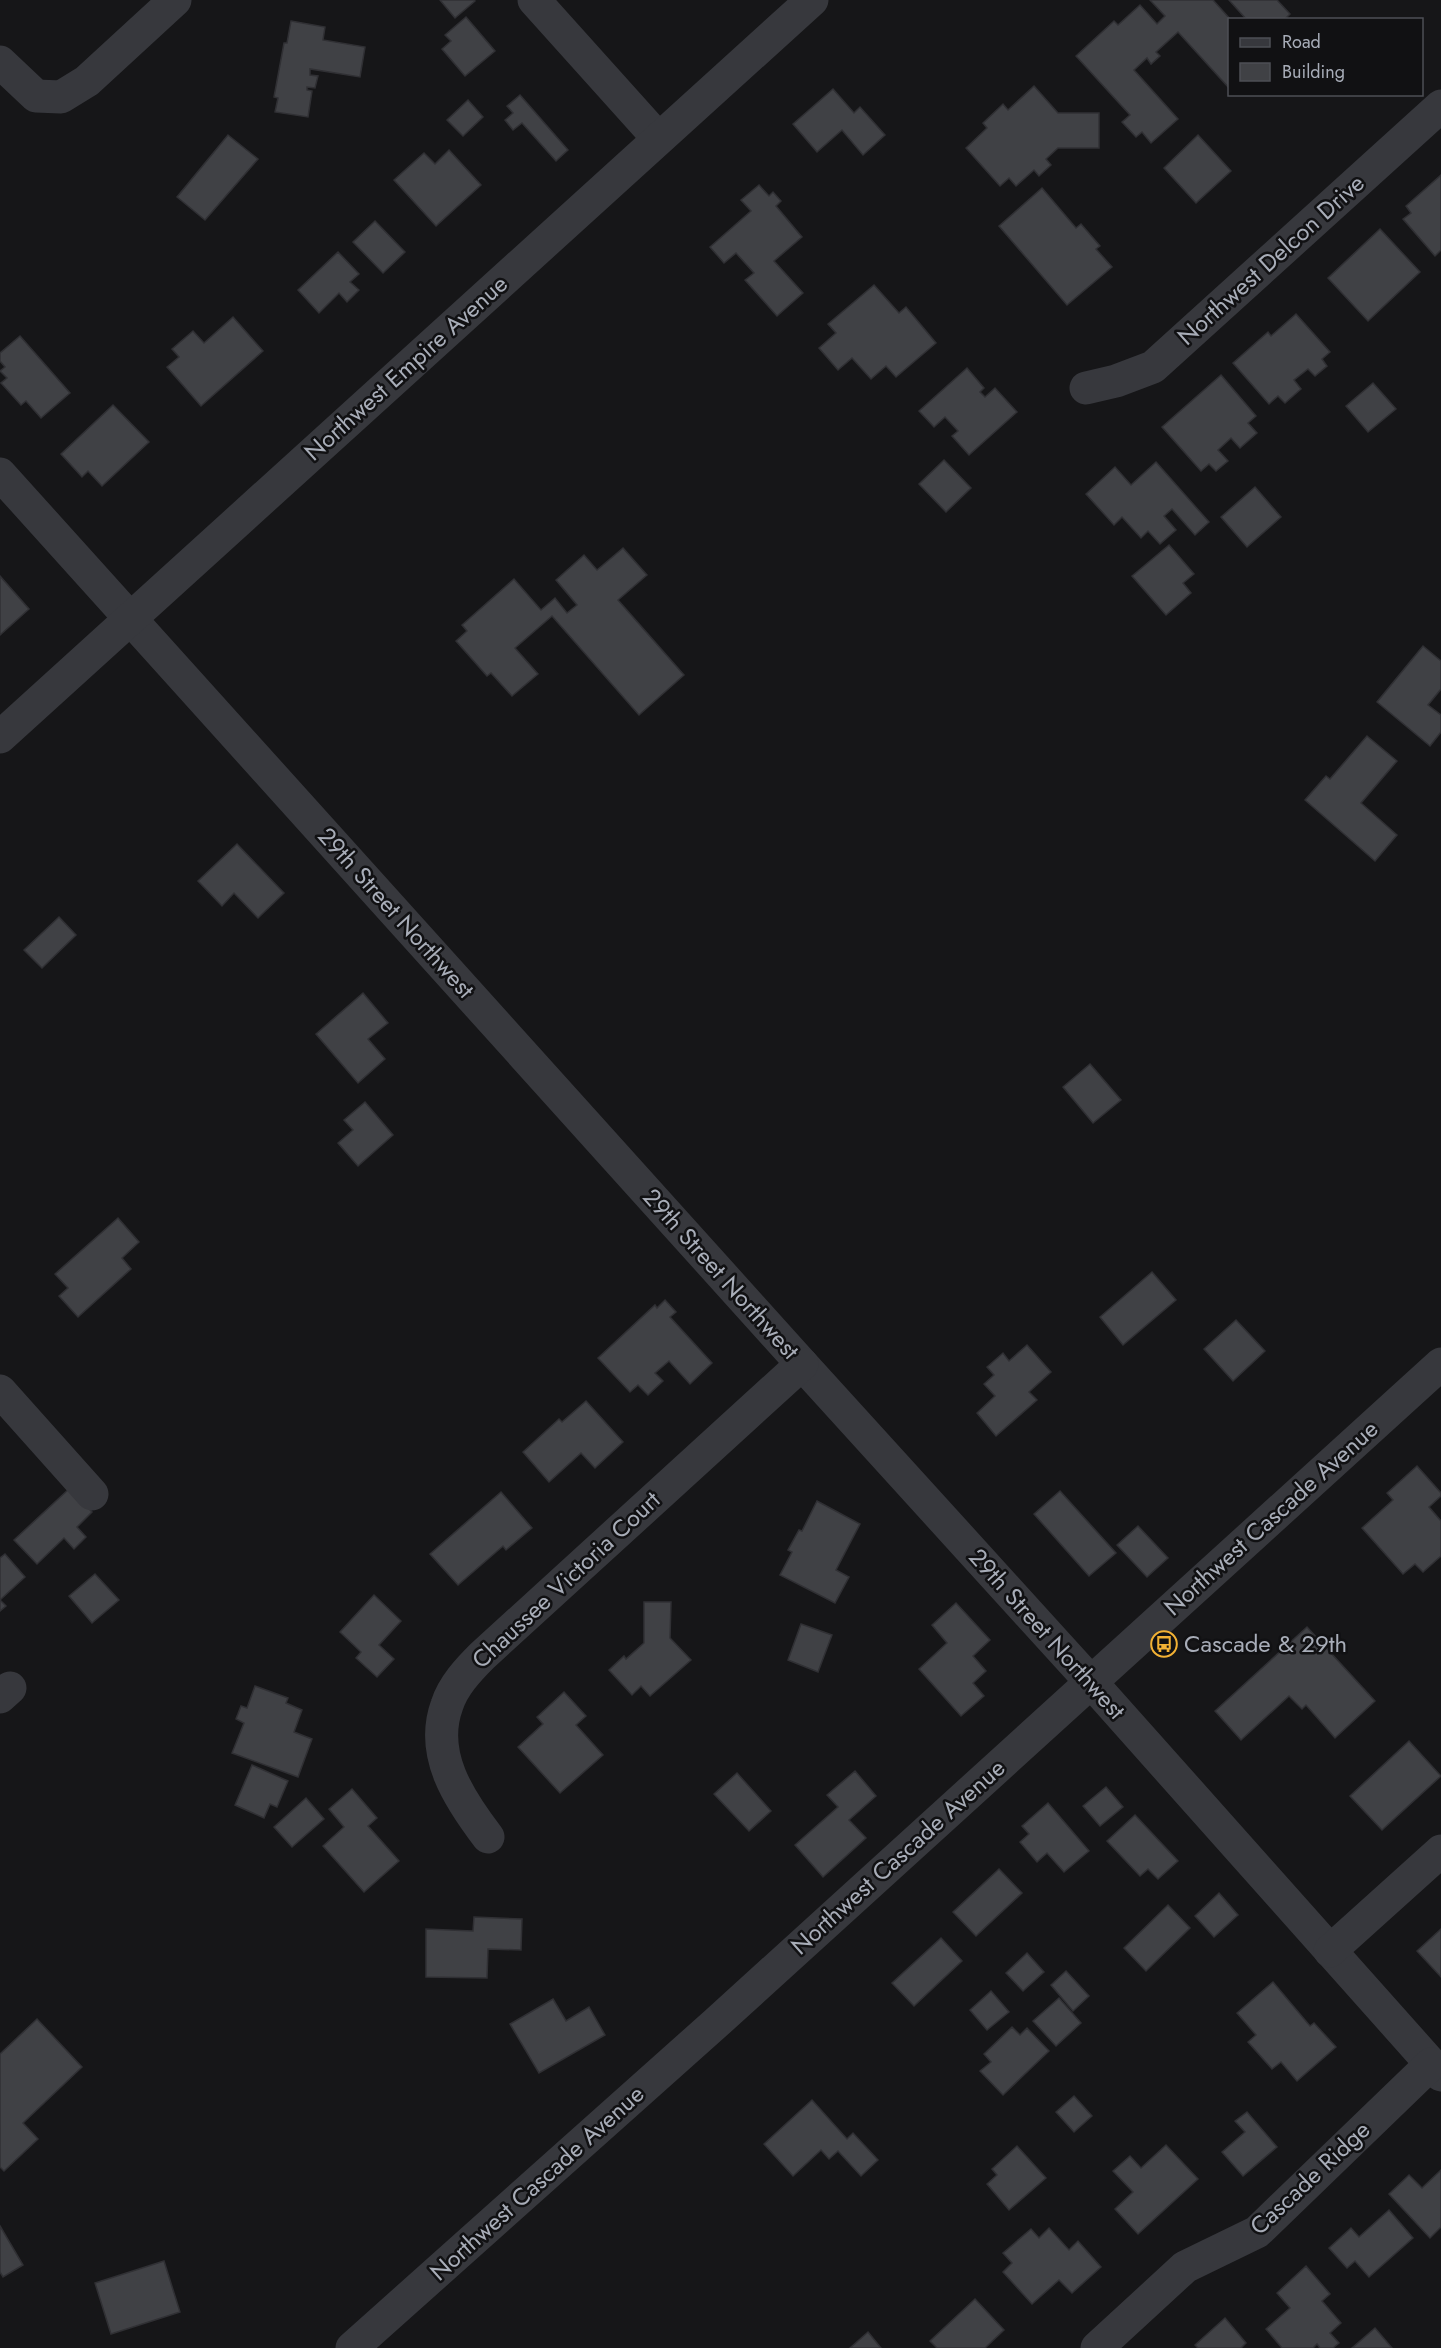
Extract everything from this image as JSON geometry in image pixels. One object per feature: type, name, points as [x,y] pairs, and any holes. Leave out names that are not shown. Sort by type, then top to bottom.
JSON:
[{"type":"street","points":[[0,62],[36,96],[61,97],[87,81],[175,0]]},
{"type":"street","points":[[534,0],[658,138]]},
{"type":"street","name":"Northwest Empire Avenue","points":[[0,737],[812,0]]},
{"type":"street","name":"Northwest Delcon Drive","points":[[1086,388],[1116,381],[1153,367],[1441,106]]},
{"type":"street","name":"29th Street Northwest","points":[[0,474],[1091,1682],[1436,2069]]},
{"type":"street","name":"Chaussee Victoria Court","points":[[488,1837],[465,1806],[448,1771],[440,1740],[447,1705],[462,1678],[482,1656],[802,1364]]},
{"type":"street","name":"Northwest Cascade Avenue","points":[[352,2348],[1441,1364]]},
{"type":"street","points":[[0,1391],[92,1494]]},
{"type":"street","points":[[1330,1951],[1441,1851]]},
{"type":"street","name":"Cascade Ridge","points":[[1097,2348],[1185,2267],[1257,2232],[1436,2069]]},
{"type":"building","points":[[440,0],[474,0],[475,1],[455,18]]},
{"type":"building","points":[[1150,0],[1213,0],[1229,18],[1228,87],[1178,32],[1156,52],[1160,56],[1151,64],[1147,58],[1134,70],[1178,119],[1151,143],[1142,132],[1136,137],[1122,122],[1130,115],[1076,56],[1114,21],[1118,25],[1140,5],[1157,24],[1165,16]]},
{"type":"building","points":[[1229,0],[1277,0],[1290,14],[1286,18],[1245,18]]},
{"type":"building","points":[[466,17],[495,51],[465,76],[442,49],[451,41],[445,35]]},
{"type":"building","points":[[291,21],[325,27],[323,40],[365,47],[360,77],[310,69],[310,75],[318,76],[315,88],[307,87],[307,90],[312,91],[308,117],[275,112],[278,98],[274,97],[284,43],[287,43]]},
{"type":"building","points":[[1034,86],[1058,113],[1099,113],[1099,148],[1058,148],[1046,159],[1051,165],[1039,176],[1034,170],[1016,186],[1009,178],[1000,186],[966,148],[987,128],[983,123],[1003,104],[1008,110]]},
{"type":"building","points":[[833,89],[854,113],[860,107],[885,135],[863,155],[842,130],[817,152],[793,124]]},
{"type":"building","points":[[520,95],[568,150],[556,161],[522,123],[513,130],[505,120],[513,113],[507,106]]},
{"type":"building","points":[[468,100],[483,117],[463,136],[447,120]]},
{"type":"building","points":[[228,135],[258,159],[205,220],[177,197]]},
{"type":"building","points":[[1198,135],[1231,171],[1196,203],[1164,168]]},
{"type":"building","points":[[449,150],[481,185],[436,226],[394,180],[424,153],[435,164]]},
{"type":"building","points":[[1441,175],[1441,250],[1435,256],[1403,219],[1411,213],[1406,206]]},
{"type":"building","points":[[759,185],[769,196],[773,192],[781,201],[776,206],[802,237],[774,261],[803,293],[777,316],[745,280],[754,273],[736,253],[724,263],[710,247],[751,211],[741,200]]},
{"type":"building","points":[[1042,188],[1076,228],[1081,224],[1100,246],[1096,249],[1112,267],[1067,305],[999,226]]},
{"type":"building","points":[[375,221],[405,252],[383,273],[353,242]]},
{"type":"building","points":[[1380,229],[1420,272],[1368,321],[1328,278]]},
{"type":"building","points":[[338,252],[359,274],[350,282],[359,290],[347,302],[339,293],[319,313],[298,290]]},
{"type":"building","points":[[874,285],[899,313],[906,307],[936,343],[896,377],[886,366],[871,379],[852,358],[838,370],[819,348],[836,333],[828,324]]},
{"type":"building","points":[[1296,314],[1330,352],[1322,359],[1327,366],[1315,376],[1308,369],[1294,380],[1301,389],[1285,403],[1278,396],[1269,404],[1233,363],[1268,332],[1271,336]]},
{"type":"building","points":[[233,317],[263,351],[201,406],[167,367],[179,357],[172,349],[193,331],[204,343]]},
{"type":"building","points":[[20,336],[70,393],[41,418],[26,401],[21,405],[1,383],[7,378],[0,371],[5,367],[0,361],[0,353]]},
{"type":"building","points":[[967,368],[984,388],[980,392],[985,397],[995,388],[1017,412],[969,455],[952,436],[958,431],[945,417],[934,427],[919,411]]},
{"type":"building","points":[[1221,375],[1256,416],[1248,423],[1257,433],[1240,448],[1231,438],[1218,450],[1228,461],[1216,471],[1209,464],[1201,471],[1162,427]]},
{"type":"building","points":[[1373,383],[1396,409],[1368,432],[1346,406]]},
{"type":"building","points":[[113,405],[149,442],[102,486],[88,471],[82,477],[61,454]]},
{"type":"building","points":[[944,460],[971,488],[946,512],[919,484]]},
{"type":"building","points":[[1156,462],[1209,522],[1195,535],[1172,509],[1164,516],[1176,530],[1160,544],[1148,531],[1141,538],[1122,517],[1114,525],[1086,494],[1115,467],[1131,485]]},
{"type":"building","points":[[1255,487],[1281,517],[1247,547],[1221,517]]},
{"type":"building","points":[[1169,545],[1194,574],[1183,583],[1191,593],[1166,615],[1132,576]]},
{"type":"building","points":[[623,548],[647,575],[618,600],[684,675],[639,715],[552,616],[515,648],[538,674],[512,696],[491,673],[487,676],[456,641],[467,631],[462,625],[514,579],[541,610],[555,598],[567,613],[577,605],[556,580],[584,555],[597,570]]},
{"type":"building","points":[[0,576],[29,609],[0,635]]},
{"type":"building","points":[[1423,646],[1441,661],[1441,689],[1428,705],[1441,715],[1441,732],[1430,746],[1377,702]]},
{"type":"building","points":[[1367,736],[1397,761],[1361,803],[1397,835],[1375,861],[1305,800],[1326,776],[1330,779]]},
{"type":"building","points":[[237,844],[284,893],[258,918],[234,893],[222,906],[198,881]]},
{"type":"building","points":[[59,917],[76,935],[42,968],[24,950]]},
{"type":"building","points":[[363,993],[388,1023],[368,1039],[385,1059],[358,1083],[316,1034]]},
{"type":"building","points":[[1090,1064],[1121,1100],[1093,1123],[1063,1087]]},
{"type":"building","points":[[365,1102],[393,1135],[358,1166],[338,1143],[353,1130],[344,1120]]},
{"type":"building","points":[[118,1218],[139,1242],[122,1258],[131,1269],[78,1317],[59,1296],[68,1288],[55,1274]]},
{"type":"building","points":[[1152,1272],[1176,1300],[1123,1345],[1100,1317]]},
{"type":"building","points":[[665,1300],[676,1312],[670,1317],[712,1363],[690,1384],[669,1361],[655,1373],[663,1381],[648,1395],[638,1385],[630,1392],[598,1358],[655,1305],[657,1308]]},
{"type":"building","points":[[1236,1320],[1265,1351],[1233,1381],[1204,1349]]},
{"type":"building","points":[[1027,1345],[1051,1372],[1029,1392],[1037,1400],[996,1436],[977,1413],[995,1396],[984,1384],[994,1375],[987,1367],[1003,1353],[1009,1361]]},
{"type":"building","points":[[586,1401],[623,1442],[595,1468],[581,1453],[549,1482],[523,1452],[559,1419],[562,1422]]},
{"type":"building","points":[[1417,1466],[1441,1493],[1441,1496],[1429,1507],[1441,1521],[1441,1556],[1423,1572],[1415,1564],[1403,1574],[1362,1528],[1393,1500],[1387,1493]]},
{"type":"building","points":[[70,1488],[92,1512],[77,1527],[86,1537],[74,1549],[64,1538],[37,1564],[14,1540]]},
{"type":"building","points":[[1060,1491],[1116,1553],[1089,1576],[1034,1514]]},
{"type":"building","points":[[501,1492],[532,1528],[506,1550],[503,1546],[458,1585],[430,1554]]},
{"type":"building","points":[[817,1501],[860,1524],[836,1570],[849,1577],[835,1603],[780,1575],[792,1552],[788,1550],[799,1530],[802,1531]]},
{"type":"building","points":[[1138,1526],[1168,1558],[1147,1577],[1117,1545]]},
{"type":"building","points":[[5,1554],[25,1577],[0,1600],[0,1558]]},
{"type":"building","points":[[95,1574],[119,1600],[92,1623],[69,1596]]},
{"type":"building","points":[[374,1595],[401,1621],[379,1645],[394,1659],[377,1677],[356,1658],[361,1652],[340,1632]]},
{"type":"building","points":[[0,1600],[6,1606],[0,1611]]},
{"type":"building","points":[[644,1602],[671,1602],[670,1638],[691,1660],[650,1696],[641,1686],[632,1695],[609,1670],[624,1656],[626,1659],[644,1643]]},
{"type":"building","points":[[956,1603],[990,1640],[973,1656],[986,1671],[973,1683],[984,1696],[961,1716],[919,1669],[947,1643],[932,1625]]},
{"type":"building","points":[[801,1624],[832,1635],[818,1672],[788,1660]]},
{"type":"building","points":[[1307,1627],[1375,1701],[1335,1738],[1306,1705],[1302,1709],[1289,1696],[1241,1740],[1215,1711]]},
{"type":"building","points":[[255,1686],[288,1698],[286,1703],[302,1710],[294,1732],[312,1739],[298,1777],[232,1753],[244,1723],[236,1719],[241,1706],[247,1708]]},
{"type":"building","points":[[564,1692],[586,1716],[576,1725],[603,1755],[560,1793],[518,1747],[543,1724],[537,1717]]},
{"type":"building","points":[[1409,1741],[1441,1776],[1382,1830],[1350,1796]]},
{"type":"building","points":[[252,1765],[288,1781],[277,1807],[270,1804],[264,1818],[235,1805]]},
{"type":"building","points":[[855,1771],[876,1796],[849,1820],[866,1838],[823,1877],[795,1845],[838,1807],[827,1795]]},
{"type":"building","points":[[737,1773],[771,1811],[749,1831],[714,1794]]},
{"type":"building","points":[[1106,1787],[1123,1807],[1100,1826],[1083,1806]]},
{"type":"building","points":[[352,1789],[377,1818],[368,1826],[399,1861],[364,1892],[323,1846],[344,1827],[329,1809]]},
{"type":"building","points":[[306,1798],[324,1819],[292,1847],[274,1827]]},
{"type":"building","points":[[1048,1803],[1089,1851],[1064,1872],[1047,1853],[1037,1862],[1020,1842],[1029,1834],[1022,1826]]},
{"type":"building","points":[[1135,1815],[1178,1861],[1158,1879],[1148,1869],[1140,1876],[1107,1841]]},
{"type":"building","points":[[999,1869],[1022,1893],[976,1936],[953,1912]]},
{"type":"building","points":[[1219,1893],[1238,1915],[1214,1937],[1195,1916]]},
{"type":"building","points":[[1168,1905],[1190,1928],[1146,1971],[1124,1948]]},
{"type":"building","points":[[474,1917],[522,1919],[521,1950],[488,1949],[487,1978],[426,1977],[426,1929],[473,1931]]},
{"type":"building","points":[[1441,1929],[1441,1977],[1417,1951]]},
{"type":"building","points":[[941,1938],[962,1961],[914,2006],[892,1983]]},
{"type":"building","points":[[1027,1953],[1044,1972],[1023,1991],[1006,1973]]},
{"type":"building","points":[[1066,1971],[1089,1996],[1073,2011],[1051,1985]]},
{"type":"building","points":[[1273,1982],[1310,2026],[1314,2023],[1336,2047],[1297,2081],[1281,2062],[1272,2069],[1248,2042],[1256,2035],[1237,2013]]},
{"type":"building","points":[[991,1991],[1009,2012],[987,2030],[970,2010]]},
{"type":"building","points":[[1059,1998],[1081,2023],[1056,2046],[1033,2021]]},
{"type":"building","points":[[553,1999],[566,2021],[589,2007],[605,2035],[539,2073],[510,2024]]},
{"type":"building","points":[[37,2019],[82,2067],[23,2123],[38,2139],[4,2171],[0,2167],[0,2054]]},
{"type":"building","points":[[1012,2027],[1020,2035],[1027,2028],[1049,2051],[1003,2095],[980,2071],[991,2062],[984,2054]]},
{"type":"building","points":[[1074,2096],[1092,2116],[1074,2132],[1056,2112]]},
{"type":"building","points":[[812,2100],[847,2139],[853,2133],[878,2160],[861,2176],[838,2151],[829,2159],[821,2150],[793,2176],[764,2144]]},
{"type":"building","points":[[1247,2112],[1277,2147],[1243,2176],[1222,2152],[1245,2132],[1235,2121]]},
{"type":"building","points":[[1166,2145],[1198,2179],[1138,2234],[1115,2209],[1133,2192],[1113,2171],[1130,2156],[1141,2168]]},
{"type":"building","points":[[1017,2146],[1046,2178],[1009,2210],[987,2184],[997,2175],[992,2169]]},
{"type":"building","points":[[1441,2170],[1441,2227],[1430,2238],[1389,2194],[1409,2175],[1422,2188]]},
{"type":"building","points":[[1389,2210],[1413,2238],[1369,2277],[1355,2261],[1347,2268],[1329,2248],[1351,2228],[1359,2237]]},
{"type":"building","points":[[0,2226],[23,2265],[3,2277],[0,2272]]},
{"type":"building","points":[[1049,2228],[1069,2250],[1078,2241],[1101,2267],[1072,2293],[1059,2280],[1032,2304],[1003,2272],[1012,2263],[1003,2253],[1031,2229],[1039,2238]]},
{"type":"building","points":[[164,2261],[180,2312],[111,2334],[95,2283]]},
{"type":"building","points":[[1306,2266],[1330,2294],[1322,2301],[1341,2323],[1330,2333],[1339,2343],[1333,2348],[1320,2348],[1317,2344],[1313,2348],[1282,2348],[1266,2329],[1290,2308],[1277,2293]]},
{"type":"building","points":[[975,2299],[1004,2330],[985,2348],[937,2348],[930,2341]]},
{"type":"building","points":[[1225,2318],[1246,2343],[1241,2348],[1198,2348],[1195,2345]]},
{"type":"building","points":[[1375,2328],[1392,2348],[1352,2348]]},
{"type":"building","points":[[868,2332],[881,2348],[850,2348]]},
{"type":"place","name":"Cascade & 29th","points":[[1164,1644]]}]
